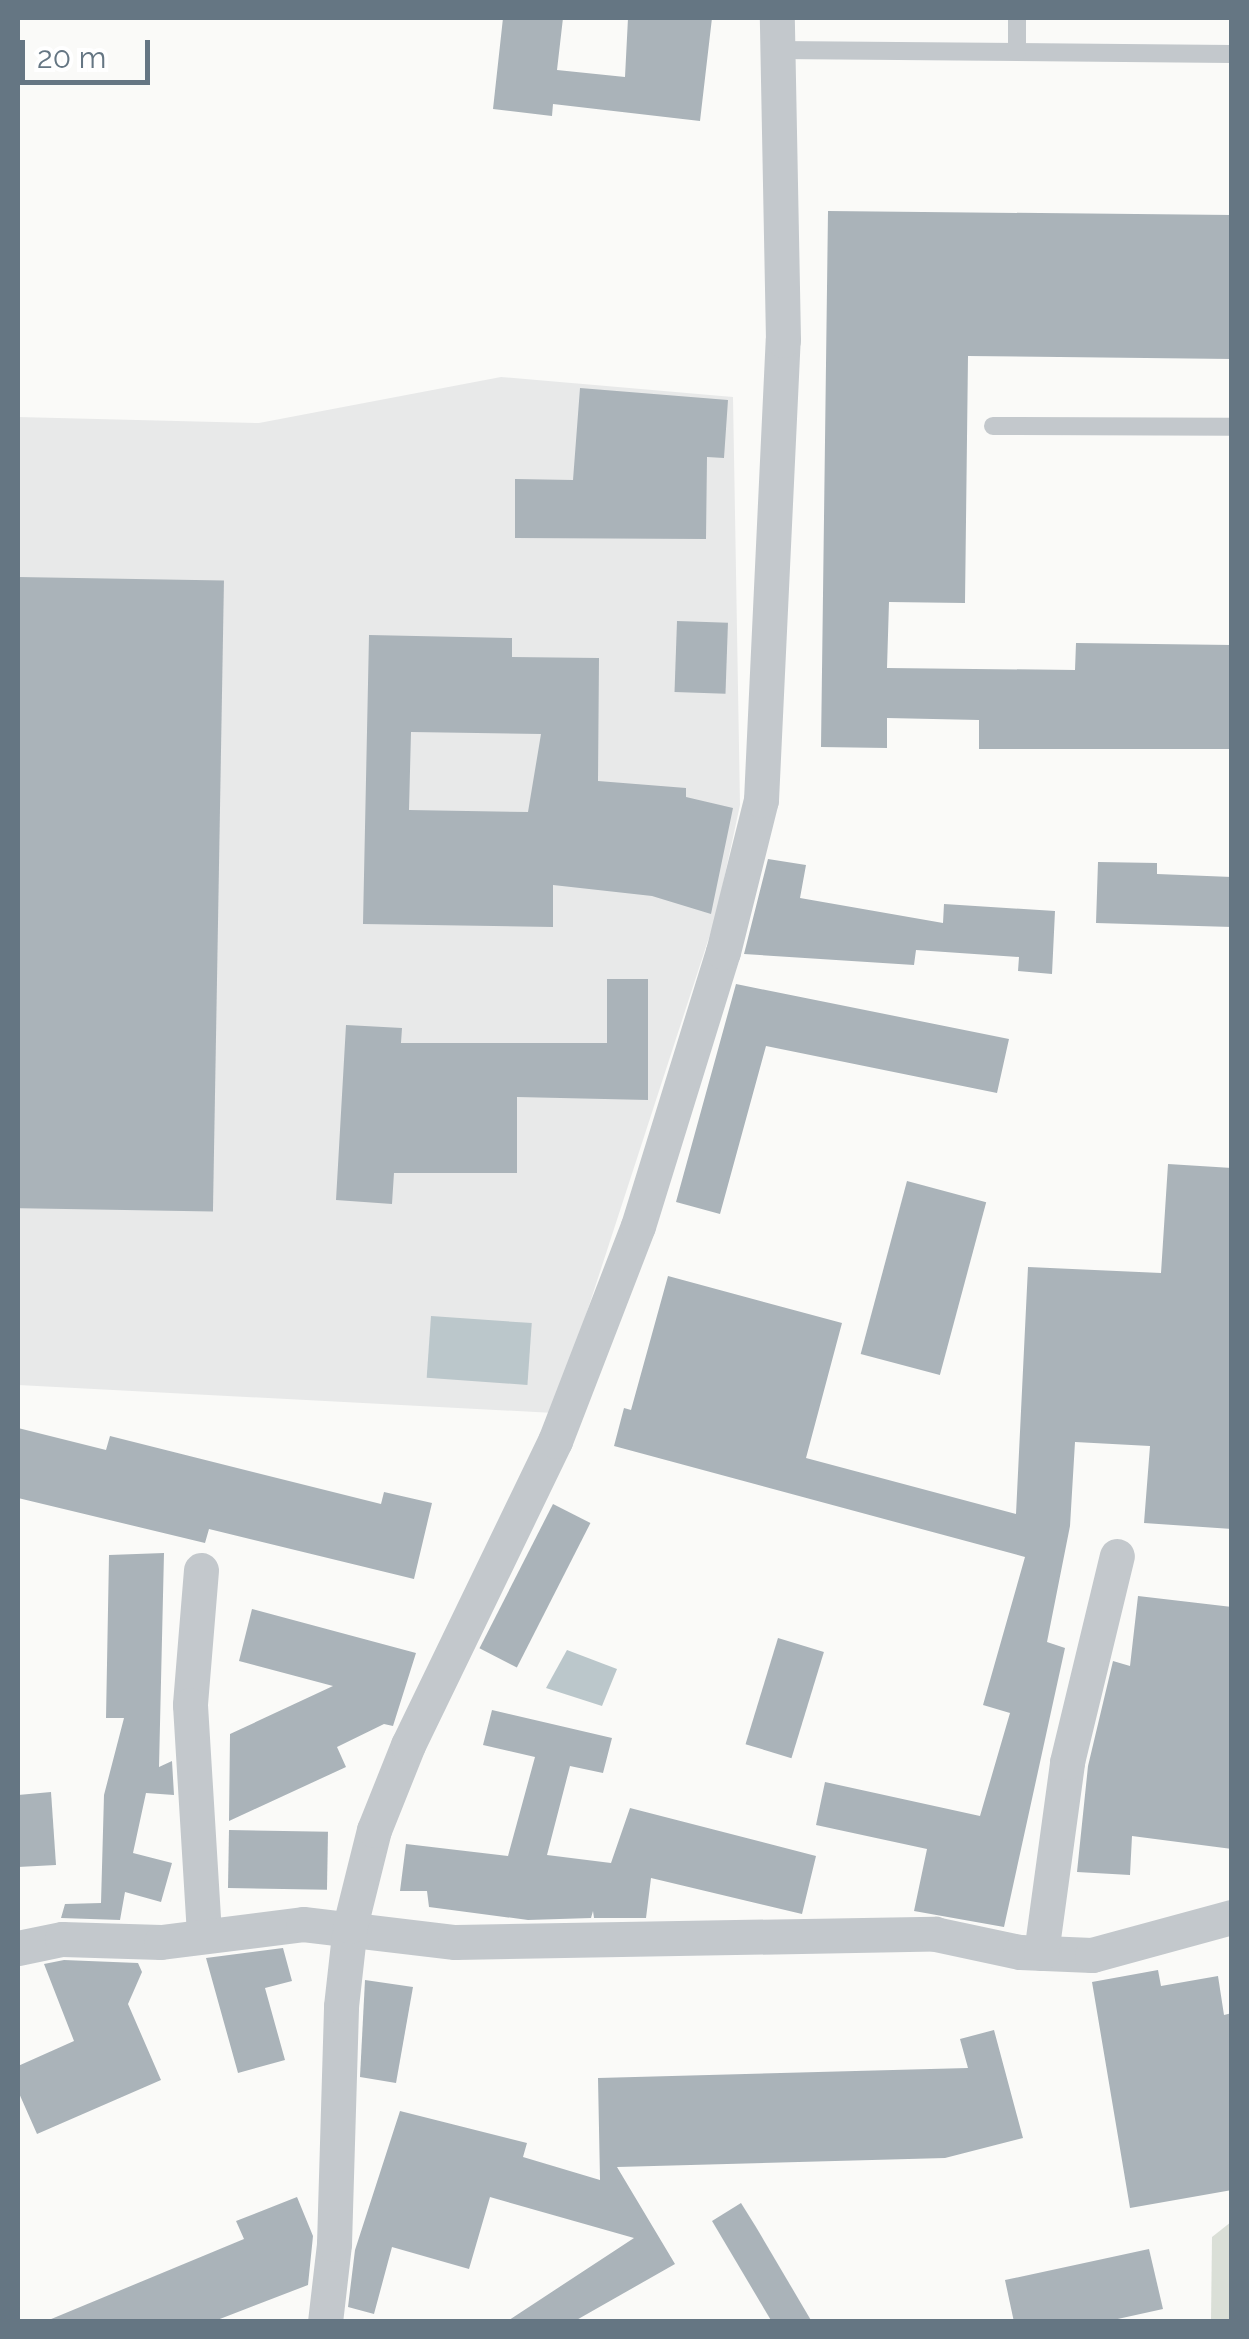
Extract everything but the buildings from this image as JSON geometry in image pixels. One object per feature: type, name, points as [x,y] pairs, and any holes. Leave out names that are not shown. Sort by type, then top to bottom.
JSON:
[{"type":"street","points":[[325,2322],[334,2244],[333,2105],[350,1926],[374,1830],[408,1745],[556,1441],[638,1226],[723,952],[761,800],[782,340],[778,34]]},
{"type":"street","points":[[1041,1953],[1067,1762],[1118,1556]]},
{"type":"street","points":[[202,1570],[190,1705],[204,1935]]},
{"type":"street","points":[[18,1948],[62,1939],[161,1942],[304,1924],[492,1942],[935,1934],[1041,1953],[1092,1955],[1232,1917]]},
{"type":"lane","points":[[1017,18],[1017,52]]},
{"type":"lane","points":[[778,34],[1017,52],[1232,54]]},
{"type":"lane","points":[[993,426],[1232,427]]},
{"type":"shaded area","points":[[501,377],[733,397],[740,805],[716,916],[554,1413],[18,1385],[18,417],[259,423]]},
{"type":"shaded area","points":[[431,1316],[532,1323],[527,1385],[427,1378]]},
{"type":"shaded area","points":[[567,1650],[617,1669],[602,1706],[546,1688]]},
{"type":"shaded area","points":[[1231,2222],[1231,2321],[1211,2321],[1212,2237]]}]
